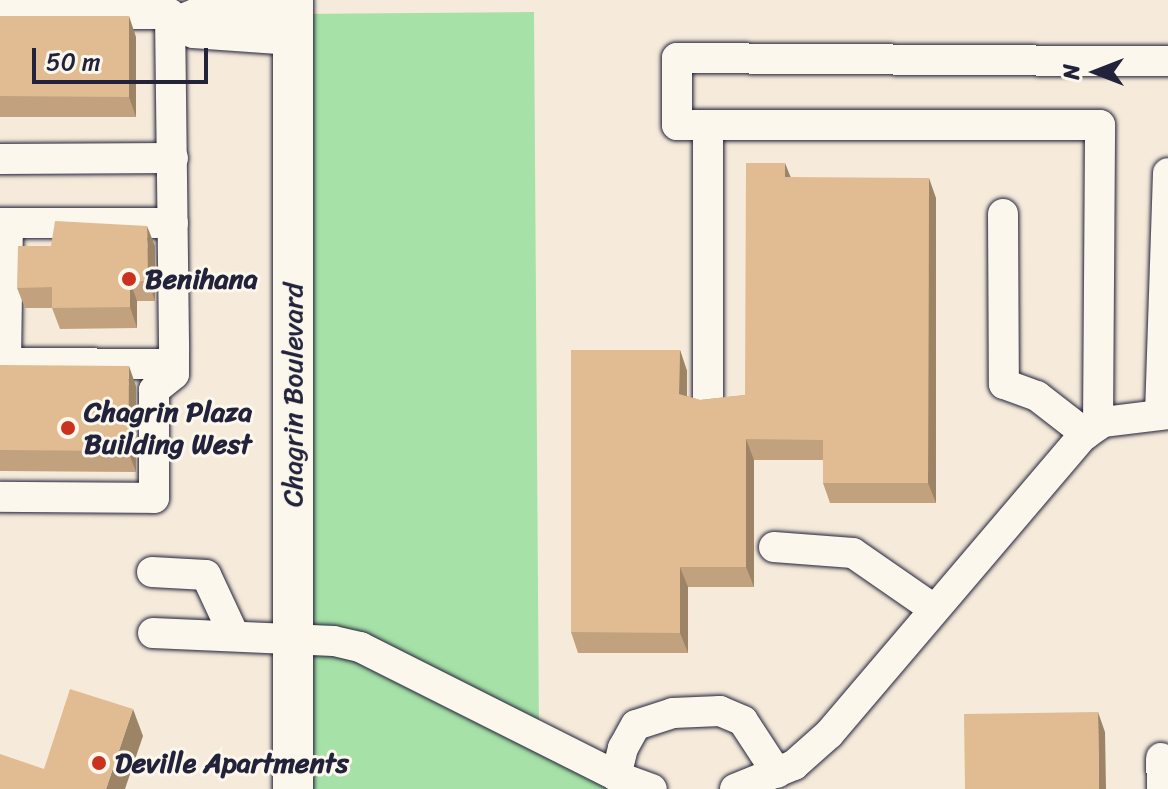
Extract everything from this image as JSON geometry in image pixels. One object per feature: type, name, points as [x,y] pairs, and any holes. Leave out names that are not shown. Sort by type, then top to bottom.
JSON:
[{"type":"main road","name":"Chagrin Boulevard","points":[[293,18],[293,789]]},
{"type":"lane","points":[[0,13],[159,11],[170,14],[174,364],[174,374],[154,390],[154,498],[0,497]]},
{"type":"lane","points":[[170,23],[193,33],[293,18]]},
{"type":"lane","points":[[1092,430],[1100,125],[677,125],[677,58],[1168,61]]},
{"type":"lane","points":[[708,125],[708,402]]},
{"type":"lane","points":[[0,159],[173,158]]},
{"type":"lane","points":[[735,789],[777,773],[829,734],[1092,430],[1164,414],[1168,173]]},
{"type":"lane","points":[[1003,214],[1004,384],[1037,396],[1092,430]]},
{"type":"lane","points":[[173,223],[4,223],[3,363],[174,364]]},
{"type":"lane","points":[[774,547],[853,553],[934,609]]},
{"type":"lane","points":[[152,572],[206,575],[234,635]]},
{"type":"lane","points":[[153,633],[234,635],[360,647],[616,776],[652,789]]},
{"type":"lane","points":[[616,776],[623,748],[636,725],[673,713],[720,711],[743,721],[777,773]]},
{"type":"lane","points":[[1161,758],[1162,789]]},
{"type":"green space","points":[[534,12],[539,737],[616,789],[293,789],[293,14]]},
{"type":"building","points":[[0,16],[129,16],[129,97],[0,96]]},
{"type":"building","points":[[746,163],[785,163],[785,177],[929,178],[928,483],[823,483],[823,440],[746,439],[746,567],[680,567],[680,633],[571,632],[571,350],[680,350],[679,394],[700,400],[745,395]]},
{"type":"building","points":[[55,221],[147,226],[148,281],[130,281],[130,307],[52,308],[52,287],[17,288],[18,246],[51,246]]},
{"type":"building","name":"Chagrin Plaza Building West","points":[[0,365],[129,366],[128,451],[0,450]]},
{"type":"building","points":[[70,689],[133,709],[106,789],[0,789],[0,754],[44,769]]},
{"type":"building","points":[[1098,712],[1099,789],[965,789],[964,714]]},
{"type":"place","name":"Benihana","points":[[129,279]]},
{"type":"place","name":"Chagrin Plaza Building West","points":[[68,428]]},
{"type":"place","name":"Deville Apartments","points":[[99,763]]}]
